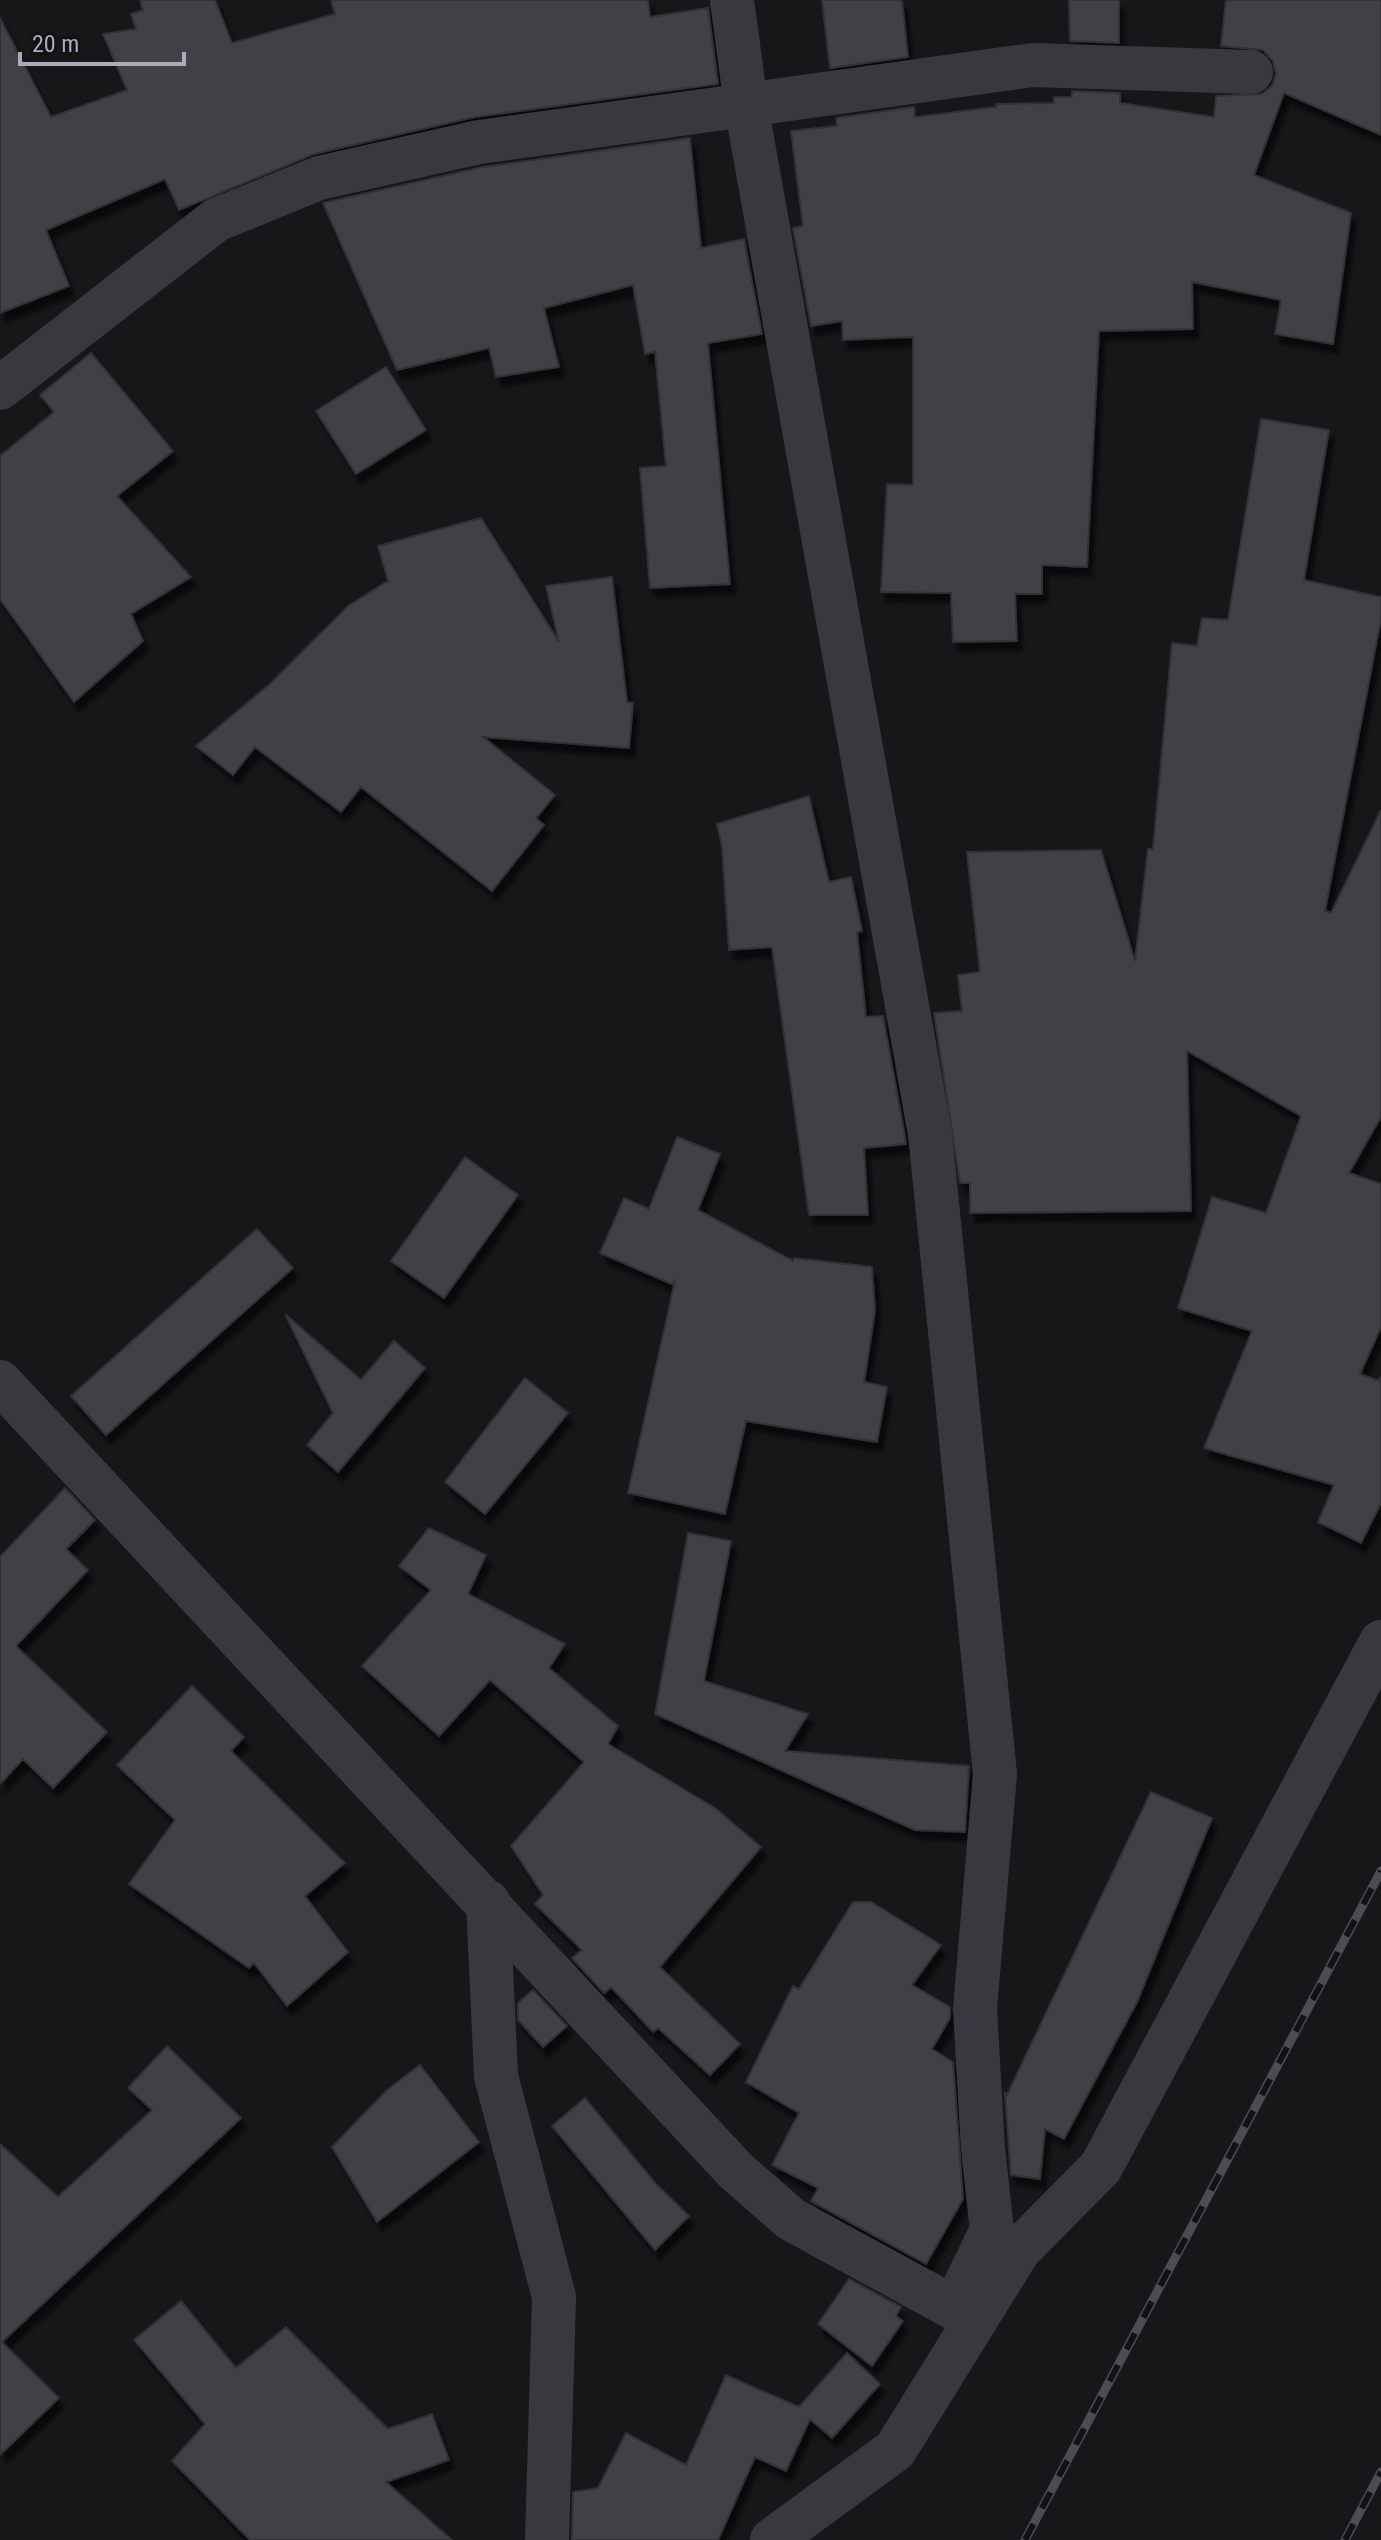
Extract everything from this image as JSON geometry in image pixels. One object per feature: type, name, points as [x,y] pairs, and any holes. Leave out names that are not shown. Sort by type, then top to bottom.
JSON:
[{"type":"street","points":[[732,0],[746,105],[930,1134],[995,1774],[975,2009],[983,2149],[992,2230],[965,2314],[895,2450],[772,2540]]},
{"type":"street","points":[[0,388],[216,220],[319,178],[479,142],[1033,65],[1251,72]]},
{"type":"street","points":[[0,1382],[736,2171],[791,2219],[965,2314]]},
{"type":"street","points":[[965,2314],[1019,2250],[1101,2167],[1381,1642]]},
{"type":"street","points":[[488,1902],[496,2076],[554,2297],[547,2540]]},
{"type":"building","points":[[140,0],[215,0],[232,43],[335,14],[331,0],[648,0],[650,17],[708,8],[718,84],[475,117],[314,154],[179,210],[165,179],[46,230],[69,286],[0,313],[0,18],[51,117],[127,90],[103,34],[136,29],[131,14],[143,10]]},
{"type":"building","points":[[822,0],[902,0],[908,57],[830,68]]},
{"type":"building","points":[[1069,0],[1119,0],[1119,43],[1070,41]]},
{"type":"building","points":[[1226,0],[1381,0],[1381,135],[1284,93],[1254,175],[1351,213],[1333,344],[1275,334],[1281,300],[1192,282],[1193,329],[1099,331],[1087,567],[1042,565],[1042,594],[1015,594],[1017,641],[953,642],[951,593],[881,592],[887,484],[913,485],[913,337],[843,340],[842,321],[811,326],[793,228],[803,226],[791,131],[837,126],[836,118],[914,107],[915,117],[996,107],[996,104],[1054,103],[1054,97],[1072,97],[1072,91],[1120,93],[1120,103],[1214,117],[1216,96],[1262,94],[1272,86],[1276,74],[1273,61],[1263,50],[1221,46]]},
{"type":"building","points":[[690,138],[701,248],[744,239],[762,334],[708,343],[730,584],[650,588],[640,468],[666,466],[655,352],[645,354],[633,285],[544,308],[559,367],[496,377],[489,348],[397,370],[323,203],[483,167]]},
{"type":"building","points":[[91,353],[173,451],[117,496],[191,577],[131,614],[143,641],[74,702],[0,599],[0,456],[54,412],[40,395]]},
{"type":"building","points":[[386,367],[426,430],[356,474],[316,411]]},
{"type":"building","points":[[1261,419],[1329,430],[1304,580],[1381,597],[1381,619],[1325,911],[1331,913],[1381,810],[1381,1117],[1349,1173],[1381,1184],[1381,1327],[1360,1374],[1379,1381],[1381,1377],[1381,1503],[1361,1543],[1318,1522],[1334,1485],[1204,1448],[1252,1331],[1178,1308],[1212,1197],[1266,1213],[1301,1116],[1187,1051],[1191,1211],[970,1213],[970,1183],[960,1183],[934,1013],[962,1011],[958,975],[980,972],[967,852],[1101,850],[1135,961],[1148,849],[1153,849],[1172,643],[1197,646],[1202,618],[1228,620]]},
{"type":"building","points":[[481,518],[559,642],[546,586],[612,577],[627,702],[633,703],[629,748],[483,737],[555,795],[536,818],[544,825],[492,891],[361,787],[341,812],[255,747],[233,775],[196,746],[271,683],[348,606],[388,581],[378,546]]},
{"type":"building","points":[[809,796],[829,882],[851,877],[862,931],[857,932],[866,1017],[883,1016],[906,1144],[864,1148],[868,1215],[809,1215],[772,947],[729,950],[722,847],[717,824]]},
{"type":"building","points":[[677,1137],[720,1154],[698,1210],[793,1261],[794,1258],[872,1267],[875,1311],[864,1382],[887,1387],[877,1442],[746,1421],[725,1514],[628,1493],[675,1281],[672,1284],[600,1253],[624,1198],[649,1209]]},
{"type":"building","points":[[465,1157],[518,1195],[444,1298],[391,1261]]},
{"type":"building","points":[[257,1229],[293,1268],[106,1435],[71,1396]]},
{"type":"building","points":[[285,1314],[361,1380],[394,1341],[425,1368],[338,1472],[307,1445],[333,1413]]},
{"type":"building","points":[[525,1378],[568,1413],[485,1514],[445,1482]]},
{"type":"building","points":[[65,1488],[95,1520],[66,1549],[88,1570],[16,1646],[107,1732],[53,1788],[23,1759],[0,1784],[0,1557]]},
{"type":"building","points":[[429,1528],[486,1555],[468,1594],[565,1644],[549,1668],[618,1726],[608,1744],[715,1808],[761,1847],[660,1967],[740,2044],[710,2075],[658,2028],[653,2032],[611,1987],[604,1993],[572,1958],[582,1950],[535,1904],[543,1895],[511,1846],[584,1762],[490,1680],[439,1736],[362,1666],[431,1590],[399,1566]]},
{"type":"building","points":[[688,1533],[731,1541],[704,1681],[808,1714],[785,1751],[969,1766],[965,1832],[915,1830],[655,1714]]},
{"type":"building","points":[[192,1686],[244,1737],[231,1751],[345,1863],[305,1896],[348,1952],[287,2006],[254,1963],[249,1968],[129,1884],[175,1820],[117,1765]]},
{"type":"building","points":[[1151,1792],[1212,1818],[1137,2002],[1064,2139],[1045,2129],[1040,2179],[1011,2175],[1005,2093],[1007,2095]]},
{"type":"building","points":[[853,1902],[871,1902],[941,1945],[912,1985],[950,2007],[950,2018],[932,2049],[953,2062],[963,2199],[926,2264],[811,2201],[818,2188],[772,2165],[799,2113],[746,2082],[793,1986],[799,1989]]},
{"type":"building","points":[[533,1990],[567,2026],[543,2047],[518,2020],[518,2003]]},
{"type":"building","points":[[167,2046],[241,2118],[2,2342],[59,2398],[0,2455],[0,2144],[58,2197],[152,2110],[128,2088]]},
{"type":"building","points":[[420,2065],[479,2142],[377,2222],[332,2147],[386,2091]]},
{"type":"building","points":[[585,2098],[655,2183],[689,2216],[655,2250],[552,2126]]},
{"type":"building","points":[[849,2279],[901,2307],[896,2316],[903,2321],[872,2366],[818,2324]]},
{"type":"building","points":[[181,2301],[236,2368],[286,2327],[388,2429],[432,2414],[449,2460],[386,2482],[452,2540],[250,2540],[172,2461],[205,2424],[134,2340]]},
{"type":"building","points":[[847,2353],[880,2384],[832,2438],[810,2419],[786,2471],[755,2457],[718,2540],[572,2540],[573,2492],[598,2488],[626,2433],[686,2465],[726,2375],[799,2407]]},
{"type":"railway","points":[[1025,2540],[1381,1871]]},
{"type":"railway","points":[[1345,2540],[1381,2472]]}]
